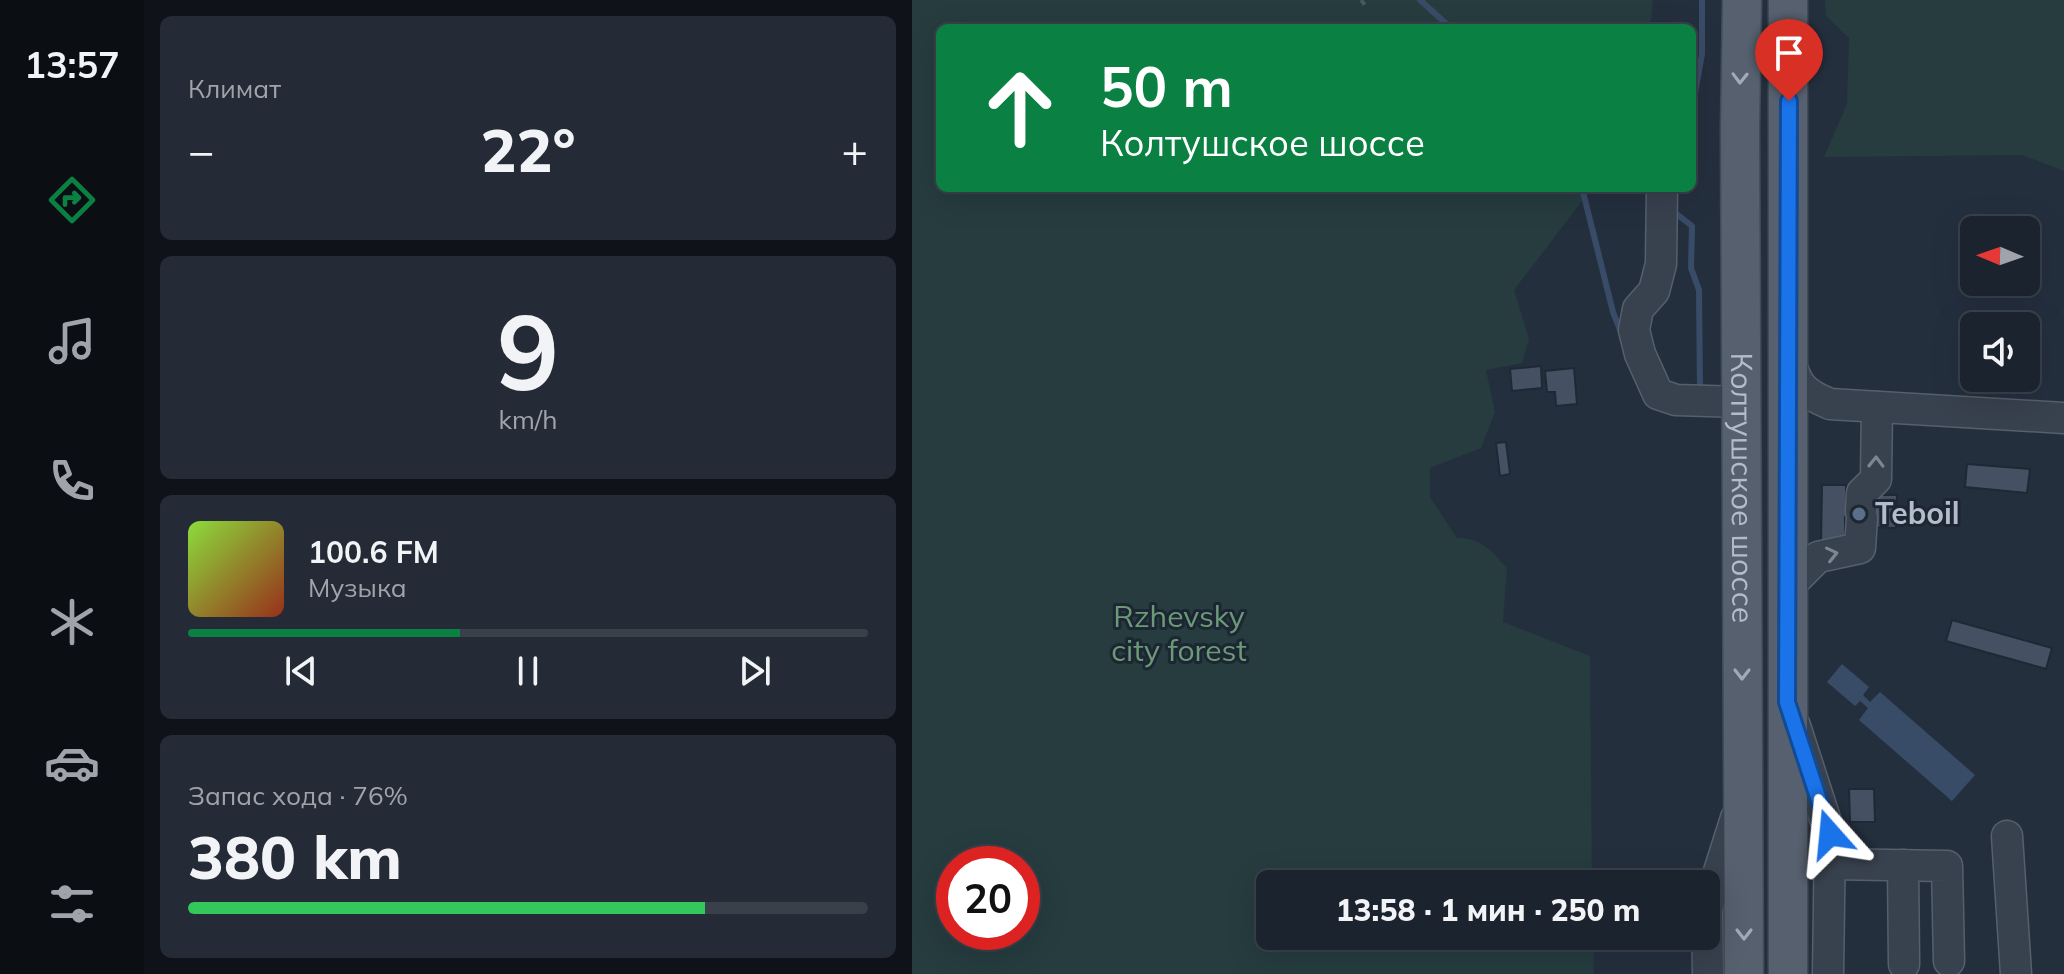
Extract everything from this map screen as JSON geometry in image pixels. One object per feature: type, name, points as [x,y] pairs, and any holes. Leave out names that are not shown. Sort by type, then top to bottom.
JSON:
[{"type":"main road","name":"Колтушское шоссе","points":[[1742,0],[1744,974]]},
{"type":"main road","name":"Колтушское шоссе","points":[[1788,0],[1788,974]]},
{"type":"street","points":[[1662,192],[1661,264],[1654,291],[1638,309],[1634,330],[1640,354],[1658,394],[1676,400],[1741,402]]},
{"type":"street","points":[[1787,352],[1796,381],[1810,395],[1830,404],[2064,418]]},
{"type":"street","points":[[1786,455],[1795,426],[1809,413],[1830,404]]},
{"type":"street","points":[[1787,588],[1818,557],[1860,548],[1862,493],[1876,479],[1877,407]]},
{"type":"street","points":[[1787,702],[1830,834],[1828,974]]},
{"type":"street","points":[[1708,974],[1707,909],[1743,797]]},
{"type":"street","points":[[2007,836],[2016,974]]},
{"type":"street","points":[[1830,864],[1947,866],[1949,961]]},
{"type":"street","points":[[1903,865],[1904,964]]},
{"type":"green space","name":"Rzhevsky city forest","points":[[912,0],[1653,0],[1650,24],[936,24],[936,192],[1589,192],[1514,290],[1529,339],[1522,363],[1486,370],[1495,412],[1481,448],[1430,468],[1430,497],[1457,538],[1480,543],[1507,568],[1503,622],[1590,656],[1592,870],[1256,870],[1256,950],[1593,950],[1594,974],[912,974]]},
{"type":"green space","points":[[1825,0],[2064,0],[2064,171],[2022,155],[1824,157],[1847,104],[1849,38],[1826,16]]},
{"type":"water","points":[[1842,664],[1869,687],[1863,695],[1870,702],[1880,692],[1975,775],[1952,801],[1859,720],[1868,708],[1860,701],[1855,706],[1827,682]]},
{"type":"building","points":[[1541,366],[1542,388],[1512,391],[1510,369]]},
{"type":"building","points":[[1574,368],[1577,404],[1556,406],[1555,392],[1547,392],[1545,371]]},
{"type":"building","points":[[1506,442],[1510,474],[1500,476],[1496,443]]},
{"type":"building","points":[[1967,464],[2030,469],[2027,493],[1965,487]]},
{"type":"building","name":"Teboil","points":[[1822,485],[1846,485],[1846,511],[1874,511],[1874,495],[1897,495],[1896,528],[1874,527],[1874,518],[1845,517],[1845,543],[1821,543]]},
{"type":"building","points":[[1952,620],[2052,648],[2046,669],[1946,641]]},
{"type":"building","points":[[1849,789],[1874,789],[1875,822],[1850,822]]},
{"type":"waterway","points":[[1420,0],[1447,24]]},
{"type":"waterway","points":[[1696,88],[1702,54],[1702,0]]},
{"type":"waterway","points":[[1583,192],[1613,312],[1622,335]]},
{"type":"waterway","points":[[1674,212],[1692,226],[1691,268],[1699,290],[1700,389]]},
{"type":"place","name":"Teboil","points":[[1859,514]]},
{"type":"route","points":[[1789,101],[1787,702],[1830,834]]}]
